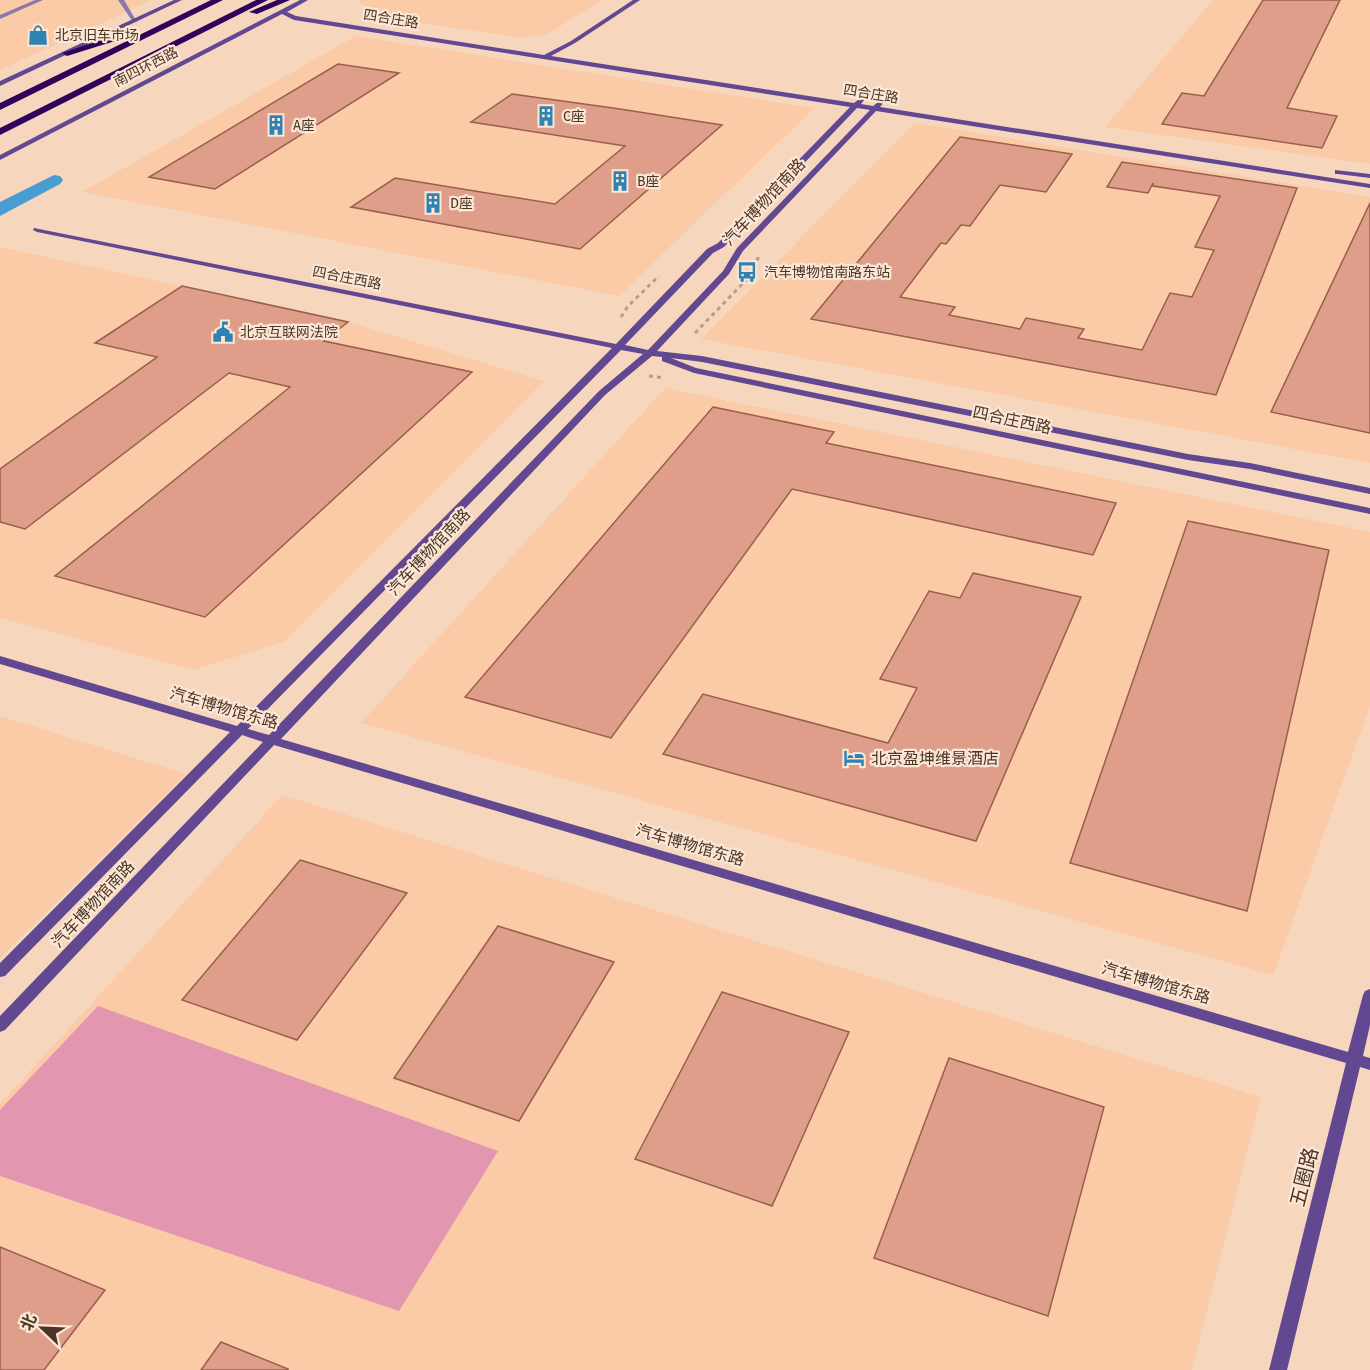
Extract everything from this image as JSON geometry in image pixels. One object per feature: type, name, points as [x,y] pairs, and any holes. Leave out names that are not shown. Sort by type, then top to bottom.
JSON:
[{"type":"highway","name":"南四环西路","points":[[0,107],[218,0]]},
{"type":"highway","name":"南四环西路","points":[[0,132],[263,0]]},
{"type":"highway","points":[[177,43],[285,0]]},
{"type":"highway","points":[[67,53],[187,15]]},
{"type":"street","points":[[0,17],[40,0]]},
{"type":"street","points":[[121,0],[135,21]]},
{"type":"street","points":[[0,84],[179,0]]},
{"type":"street","name":"南四环西路","points":[[0,158],[305,0]]},
{"type":"street","points":[[551,53],[562,40],[623,0]]},
{"type":"street","points":[[551,53],[637,0]]},
{"type":"street","name":"四合庄路","points":[[282,12],[303,13],[1370,186]]},
{"type":"street","name":"汽车博物馆南路","points":[[0,972],[241,730],[710,251],[721,245],[859,102]]},
{"type":"street","name":"四合庄路","points":[[878,105],[1315,168]]},
{"type":"street","name":"汽车博物馆南路","points":[[0,1026],[602,393],[650,353],[726,272],[740,250],[878,105]]},
{"type":"street","points":[[1326,170],[1370,176]]},
{"type":"street","name":"四合庄西路","points":[[38,230],[618,347],[702,359],[1188,457],[1250,466],[1370,491]]},
{"type":"street","name":"四合庄西路","points":[[650,353],[694,370],[1370,511]]},
{"type":"street","name":"汽车博物馆东路","points":[[0,660],[1362,1061]]},
{"type":"street","name":"五圈路","points":[[1278,1370],[1362,1061],[1370,995]]},
{"type":"shaded area","name":"北京旧车市场","points":[[0,0],[152,0],[0,70]]},
{"type":"shaded area","points":[[357,0],[601,0],[548,34],[523,38],[378,17]]},
{"type":"shaded area","points":[[1213,0],[1370,0],[1370,164],[1105,127]]},
{"type":"shaded area","points":[[356,36],[814,108],[619,296],[82,192]]},
{"type":"shaded area","points":[[915,123],[1370,197],[1370,463],[701,339]]},
{"type":"shaded area","points":[[0,247],[348,322],[544,381],[285,641],[193,670],[0,618]]},
{"type":"shaded area","points":[[665,388],[1370,532],[1370,706],[1273,975],[361,723]]},
{"type":"shaded area","points":[[0,716],[186,774],[0,958]]},
{"type":"shaded area","points":[[282,795],[1261,1097],[1192,1370],[0,1370],[0,1104]]},
{"type":"shaded area","points":[[98,1006],[498,1151],[399,1311],[0,1176],[0,1110]]},
{"type":"building","points":[[1263,0],[1340,0],[1287,108],[1337,116],[1322,148],[1162,124],[1182,93],[1204,96]]},
{"type":"building","name":"A座","points":[[338,64],[399,73],[215,189],[149,177]]},
{"type":"building","points":[[512,94],[722,125],[580,249],[351,207],[395,178],[555,204],[625,146],[471,122]]},
{"type":"building","points":[[960,137],[1072,154],[1046,192],[1000,185],[970,226],[961,225],[946,244],[941,243],[900,297],[955,307],[949,315],[1020,329],[1026,318],[1084,329],[1078,338],[1142,350],[1170,293],[1192,297],[1214,250],[1195,247],[1220,196],[1153,186],[1153,183],[1148,193],[1107,187],[1122,162],[1297,188],[1216,395],[811,319]]},
{"type":"building","points":[[1370,203],[1370,433],[1271,412]]},
{"type":"building","points":[[182,286],[348,322],[324,341],[472,372],[205,617],[55,576],[290,387],[229,373],[25,529],[0,522],[0,469],[157,357],[95,343]]},
{"type":"building","points":[[713,407],[834,432],[826,443],[1116,503],[1093,555],[792,489],[611,738],[465,697]]},
{"type":"building","points":[[1188,521],[1329,550],[1247,911],[1070,863]]},
{"type":"building","points":[[973,573],[1081,597],[976,841],[663,754],[703,694],[888,743],[917,688],[880,679],[929,591],[960,598]]},
{"type":"building","points":[[300,860],[407,893],[297,1040],[182,1000]]},
{"type":"building","points":[[498,926],[614,962],[519,1121],[394,1078]]},
{"type":"building","points":[[722,992],[849,1032],[772,1206],[635,1159]]},
{"type":"building","points":[[949,1058],[1104,1107],[1048,1316],[874,1258]]},
{"type":"building","points":[[0,1247],[105,1290],[44,1370],[0,1370]]},
{"type":"building","points":[[221,1342],[288,1369],[288,1370],[201,1370]]},
{"type":"waterway","points":[[0,210],[54,180]]},
{"type":"place","name":"北京旧车市场","points":[[38,35]]},
{"type":"place","name":"C座","points":[[546,116]]},
{"type":"place","name":"A座","points":[[276,125]]},
{"type":"place","name":"B座","points":[[620,181]]},
{"type":"place","name":"D座","points":[[433,203]]},
{"type":"place","name":"汽车博物馆南路东站","points":[[747,272]]},
{"type":"place","name":"北京互联网法院","points":[[223,332]]},
{"type":"place","name":"北京盈坤维景酒店","points":[[854,758]]}]
